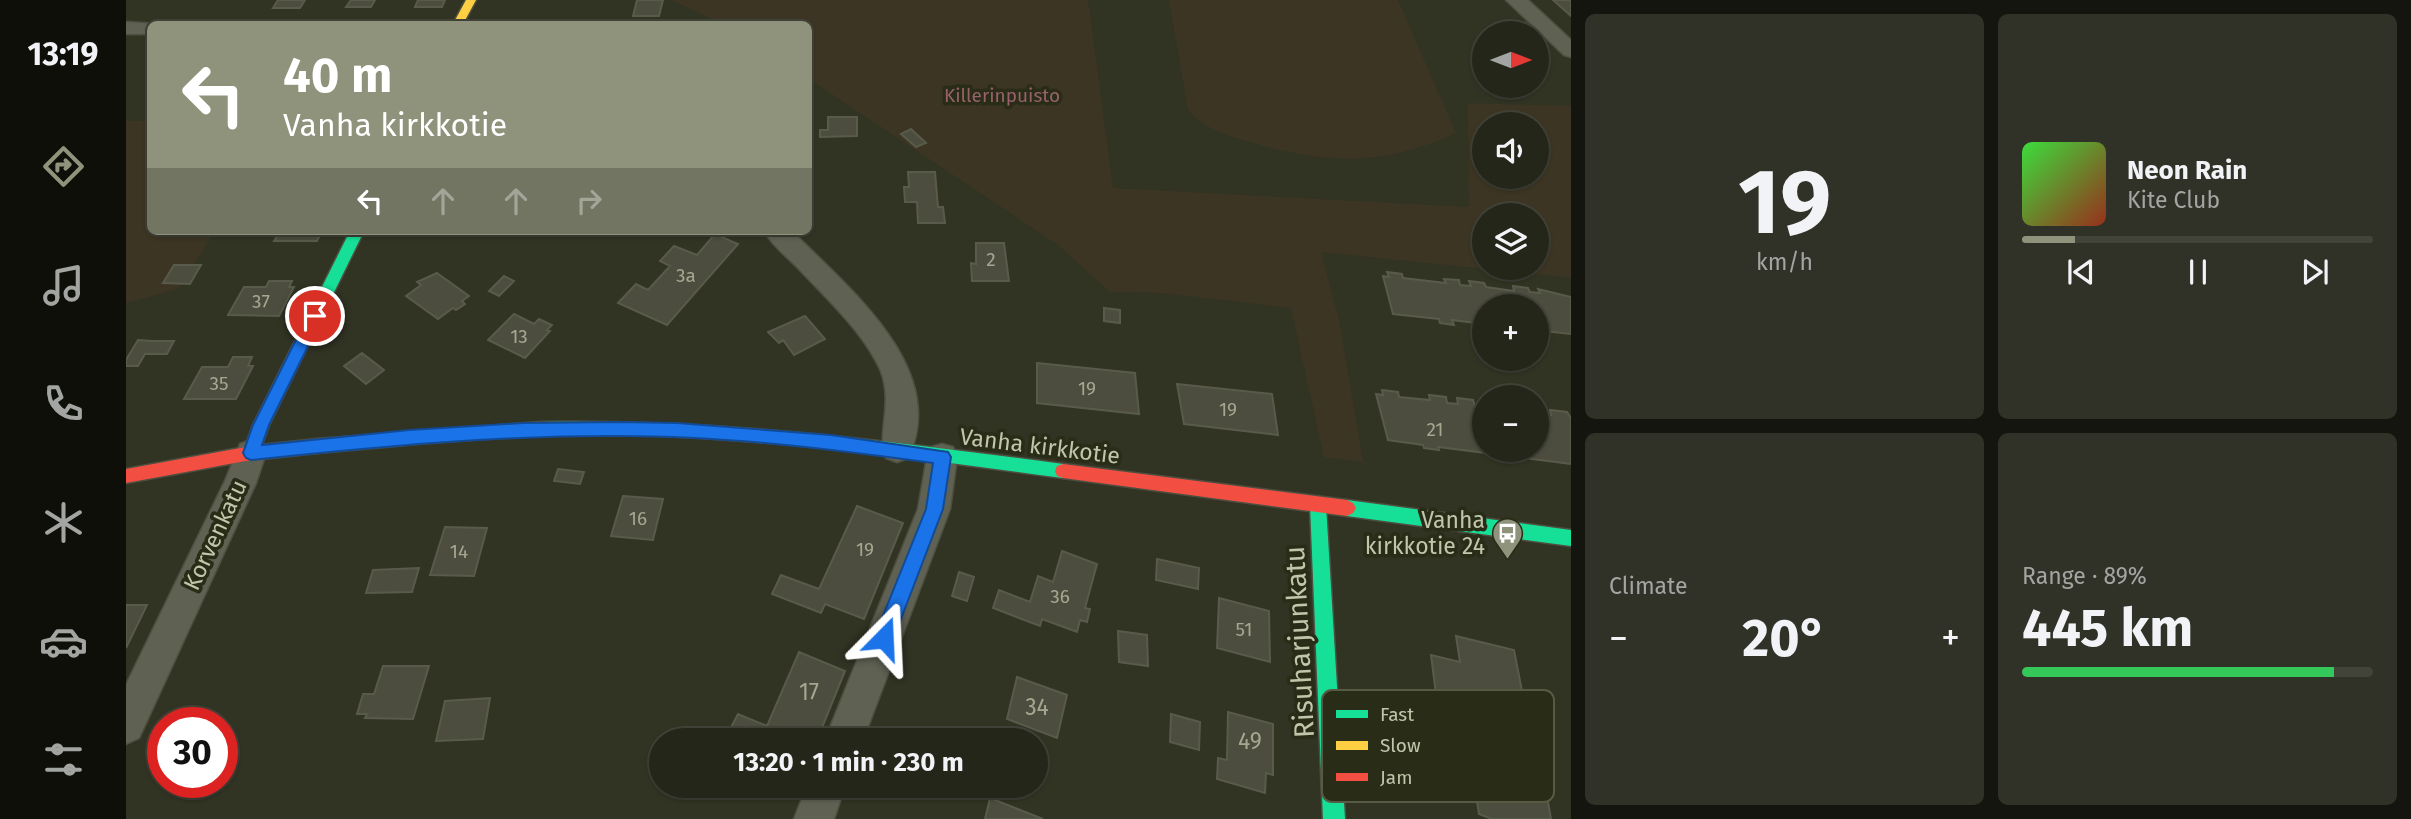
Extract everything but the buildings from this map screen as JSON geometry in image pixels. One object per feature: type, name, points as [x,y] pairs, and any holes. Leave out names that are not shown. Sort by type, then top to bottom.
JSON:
[{"type":"street","points":[[460,21],[471,0]]},
{"type":"street","points":[[1516,0],[1571,51]]},
{"type":"street","points":[[126,28],[147,28]]},
{"type":"street","name":"Korvenkatu","points":[[126,725],[251,453],[261,425],[355,235]]},
{"type":"street","points":[[781,235],[859,319],[886,354],[897,374],[902,402],[897,449]]},
{"type":"street","name":"Vanha kirkkotie","points":[[126,475],[251,453],[409,437],[575,429],[677,430],[897,449],[1571,538]]},
{"type":"street","points":[[849,728],[934,509],[943,457]]},
{"type":"street","name":"Risuharjunkatu","points":[[1318,505],[1327,690]]},
{"type":"street","points":[[814,819],[822,798]]},
{"type":"green space","name":"Killerinpuisto","points":[[671,0],[1088,0],[1113,188],[1469,207],[1468,103],[1571,106],[1571,278],[1549,276],[1549,203],[1472,203],[1472,268],[1321,252],[1339,320],[1363,462],[1324,457],[1291,308],[1164,293],[1110,292],[1058,245],[812,81],[812,21],[716,21]]},
{"type":"green space","points":[[1169,0],[1398,0],[1456,133],[1430,144],[1379,157],[1328,158],[1276,149],[1216,130],[1201,122],[1188,110]]},
{"type":"green space","points":[[126,121],[147,121],[147,235],[212,235],[178,289],[126,303]]},
{"type":"traffic: fast","points":[[251,453],[261,425],[355,235]]},
{"type":"traffic: fast","points":[[317,446],[497,431],[633,428],[823,442],[1063,471]]},
{"type":"traffic: fast","points":[[1318,505],[1327,690]]},
{"type":"traffic: fast","points":[[1347,508],[1571,538]]},
{"type":"traffic: fast","points":[[1333,802],[1334,819]]},
{"type":"traffic: slow","points":[[460,21],[471,0]]},
{"type":"traffic: jam","points":[[126,476],[251,453],[317,446]]},
{"type":"traffic: jam","points":[[1063,471],[1347,508]]},
{"type":"place","name":"Vanha kirkkotie 24","points":[[1508,560]]},
{"type":"route","points":[[315,316],[261,425],[251,453],[409,437],[523,430],[621,429],[677,430],[831,442],[943,457],[934,509],[884,638]]}]
